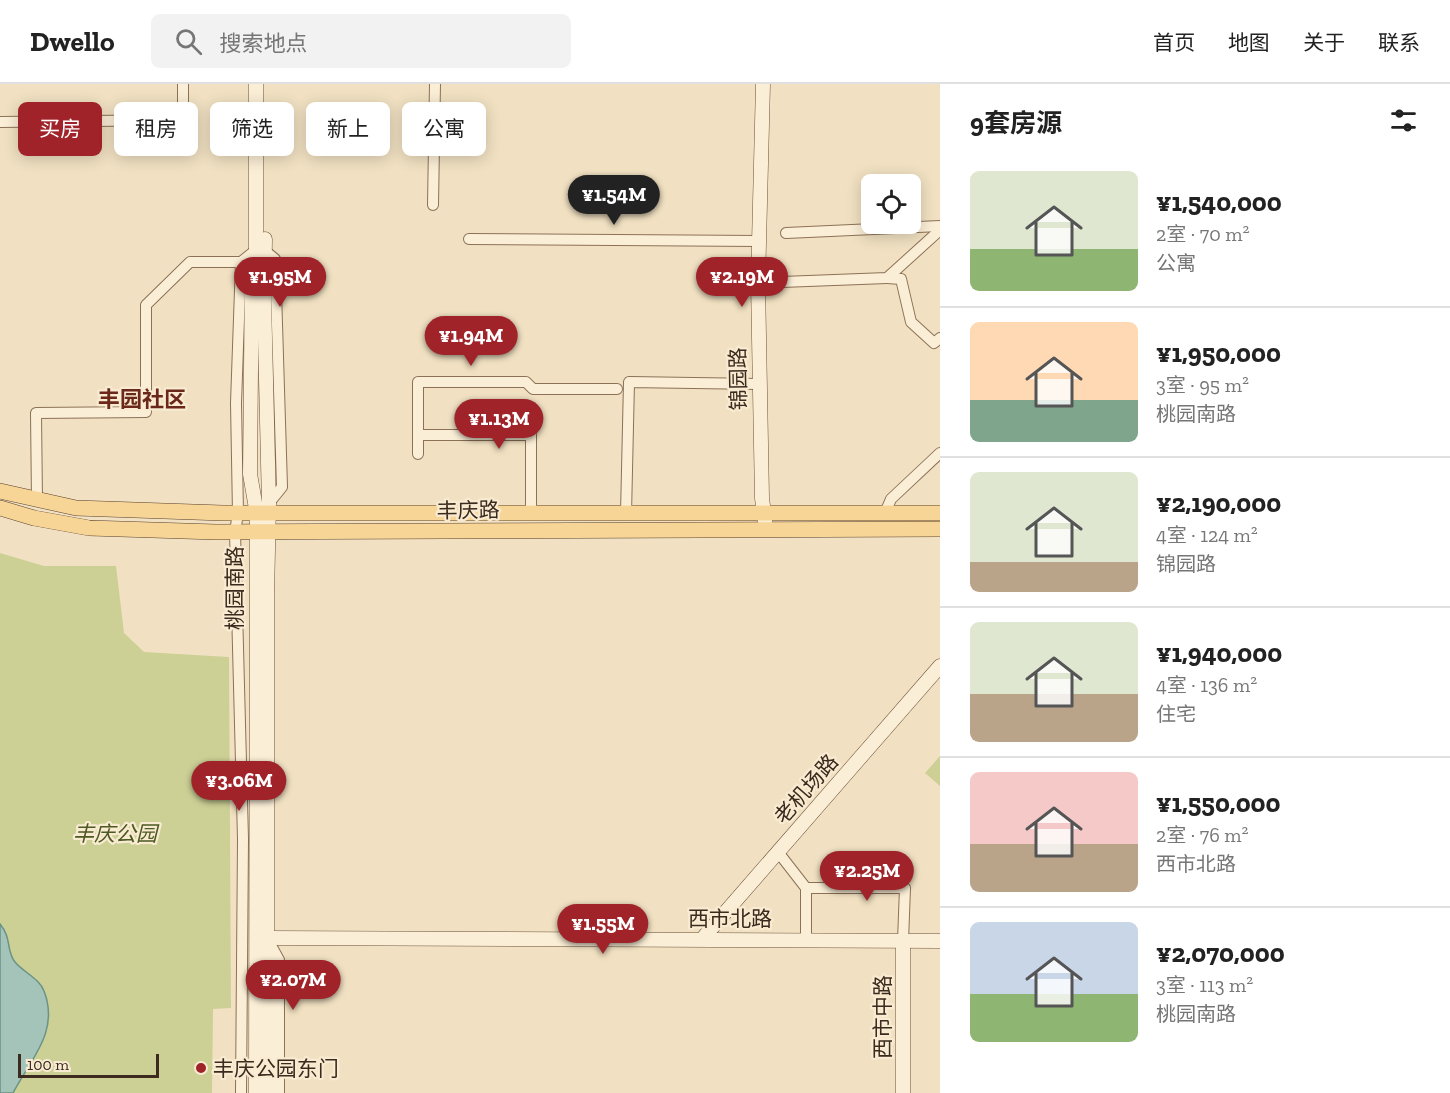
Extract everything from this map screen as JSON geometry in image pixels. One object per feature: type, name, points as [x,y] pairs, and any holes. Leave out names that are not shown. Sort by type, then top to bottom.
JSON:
[{"type":"main road","name":"桃园南路","points":[[256,84],[260,249]]},
{"type":"main road","name":"桃园南路","points":[[256,1093],[264,510],[250,474],[252,263],[260,249],[265,84]]},
{"type":"main road","name":"锦园路","points":[[763,84],[758,283],[764,521]]},
{"type":"main road","name":"丰庆路","points":[[0,491],[37,501],[91,509],[238,513],[264,510],[626,514],[940,529]]},
{"type":"main road","name":"丰庆路","points":[[0,508],[34,518],[89,528],[235,532],[372,532],[764,521],[885,513],[940,513]]},
{"type":"main road","name":"桃园南路","points":[[262,531],[267,596],[267,1093]]},
{"type":"main road","name":"老机场路","points":[[703,939],[940,668]]},
{"type":"main road","name":"西市北路","points":[[267,938],[940,941]]},
{"type":"main road","name":"西市中路","points":[[903,941],[903,1093]]},
{"type":"street","points":[[0,122],[183,120],[183,84]]},
{"type":"street","points":[[433,205],[435,84]]},
{"type":"street","points":[[786,233],[940,228]]},
{"type":"street","points":[[887,278],[940,228]]},
{"type":"street","points":[[470,239],[759,241]]},
{"type":"street","points":[[37,501],[36,413],[146,412],[146,305],[190,262],[241,261],[260,249],[275,259],[282,487],[264,510]]},
{"type":"street","points":[[241,261],[236,403],[238,513],[235,532],[243,839],[242,1093]]},
{"type":"street","points":[[758,283],[901,279],[911,322],[934,343],[940,338]]},
{"type":"street","points":[[417,454],[418,382],[526,382],[533,388],[617,389]]},
{"type":"street","points":[[626,514],[629,382],[759,384]]},
{"type":"street","points":[[417,435],[531,435],[531,514]]},
{"type":"street","points":[[885,513],[891,499],[940,453]]},
{"type":"street","points":[[778,852],[806,888],[806,940]]},
{"type":"street","points":[[806,888],[905,888],[903,941]]},
{"type":"street","points":[[267,938],[279,960],[279,1093]]},
{"type":"green space","name":"丰庆公园","points":[[0,553],[44,566],[116,566],[124,633],[144,652],[229,657],[231,1008],[213,1009],[212,1093],[0,1093]]},
{"type":"green space","points":[[940,756],[940,786],[925,773]]},
{"type":"water","points":[[0,924],[6,934],[12,958],[42,987],[48,1006],[46,1033],[13,1093],[0,1093]]},
{"type":"place","name":"丰庆公园东门","points":[[201,1068]]},
{"type":"district","name":"丰园社区","points":[[142,399]]}]
